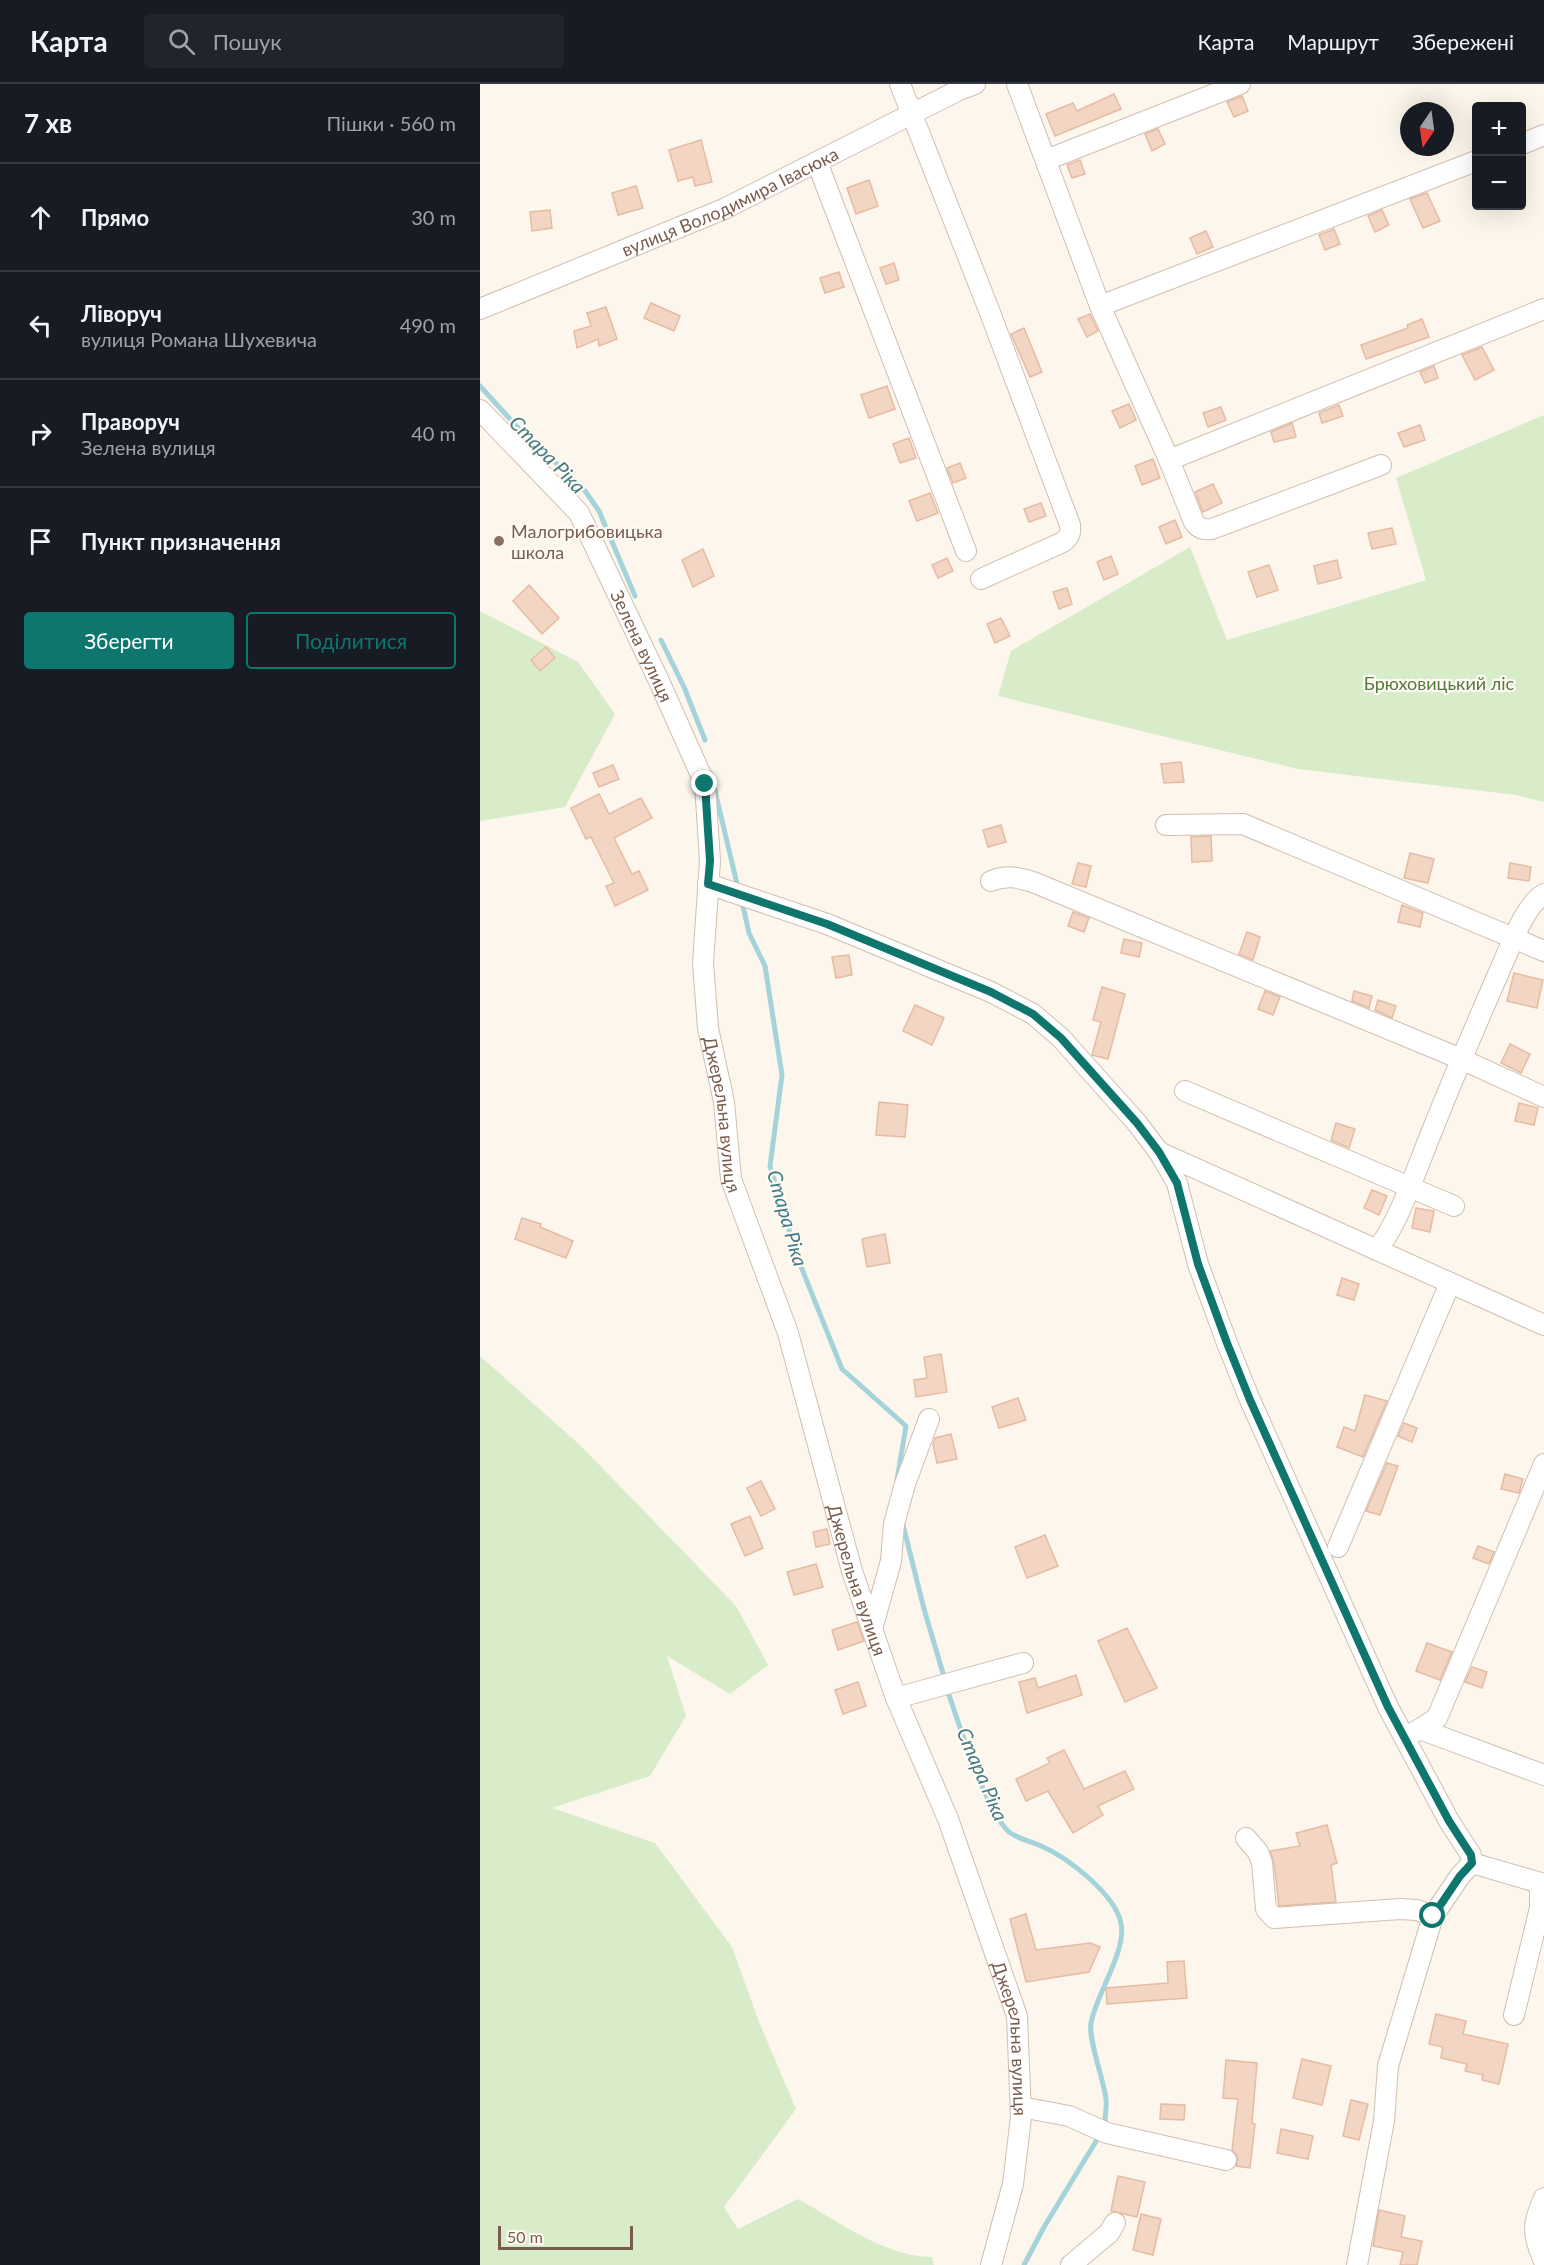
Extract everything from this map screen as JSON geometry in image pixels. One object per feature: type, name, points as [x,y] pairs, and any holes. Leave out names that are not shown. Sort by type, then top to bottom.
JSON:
[{"type":"street","points":[[900,84],[1070,525],[1071,532],[1063,542],[981,579]]},
{"type":"street","points":[[1017,84],[1100,306],[1198,528],[1205,530],[1381,465]]},
{"type":"street","points":[[1046,159],[1240,84]]},
{"type":"street","name":"вулиця Володимира Івасюка","points":[[481,309],[724,208],[964,86]]},
{"type":"street","points":[[1526,142],[1544,135]]},
{"type":"street","points":[[817,162],[966,551]]},
{"type":"street","points":[[1100,306],[1472,163]]},
{"type":"street","points":[[1169,460],[1544,309]]},
{"type":"street","name":"Зелена вулиця","points":[[480,410],[579,513],[705,784],[710,861],[716,887]]},
{"type":"street","points":[[1166,825],[1243,824],[1544,951]]},
{"type":"street","points":[[991,880],[1002,876],[1015,876],[1033,882],[1461,1059],[1544,1097]]},
{"type":"street","points":[[716,887],[827,924],[991,992],[1033,1014],[1061,1038],[1137,1123],[1159,1152],[1177,1183],[1198,1264],[1250,1400],[1411,1733],[1449,1821],[1471,1855],[1472,1863],[1460,1876],[1433,1916],[1388,2066],[1384,2121],[1357,2265]]},
{"type":"street","name":"Джерельна вулиця","points":[[716,887],[704,974],[708,1028],[724,1102],[731,1179],[788,1333],[852,1571],[896,1698],[948,1819],[1017,2016],[1021,2107],[1012,2184],[991,2265]]},
{"type":"street","points":[[1376,1250],[1383,1243],[1410,1186],[1461,1059],[1514,937],[1534,899],[1544,894]]},
{"type":"street","points":[[1185,1091],[1454,1206]]},
{"type":"street","points":[[1159,1152],[1544,1325]]},
{"type":"street","points":[[1338,1547],[1450,1283]]},
{"type":"street","points":[[872,1629],[891,1561],[894,1524],[905,1484],[929,1419]]},
{"type":"street","points":[[1411,1733],[1437,1718],[1544,1464]]},
{"type":"street","points":[[896,1698],[1023,1663]]},
{"type":"street","points":[[1411,1733],[1544,1775]]},
{"type":"street","points":[[1246,1838],[1258,1852],[1262,1863],[1266,1909],[1274,1918],[1400,1909],[1417,1910],[1433,1916]]},
{"type":"street","points":[[1472,1863],[1542,1884],[1540,1908],[1514,2015]]},
{"type":"street","points":[[1021,2107],[1069,2116],[1107,2133],[1226,2160]]},
{"type":"street","points":[[1544,2198],[1535,2217],[1534,2237],[1544,2261]]},
{"type":"street","points":[[1071,2265],[1109,2233],[1115,2223]]},
{"type":"green space","name":"Брюховицький ліс","points":[[1544,415],[1544,802],[1516,795],[1298,769],[998,696],[1011,651],[1190,547],[1227,640],[1426,580],[1396,478]]},
{"type":"green space","points":[[480,611],[578,662],[615,714],[565,807],[480,821]]},
{"type":"green space","points":[[480,1356],[581,1446],[736,1606],[768,1665],[730,1694],[667,1656],[686,1716],[650,1776],[552,1808],[655,1843],[732,1947],[759,2022],[796,2109],[724,2207],[738,2229],[798,2199],[879,2244],[896,2251],[932,2257],[934,2265],[480,2265]]},
{"type":"building","points":[[1114,94],[1121,109],[1055,136],[1046,114],[1073,103],[1077,111]]},
{"type":"building","points":[[1242,96],[1248,111],[1234,117],[1227,102]]},
{"type":"building","points":[[1158,129],[1165,144],[1152,151],[1145,134]]},
{"type":"building","points":[[701,140],[712,182],[695,186],[693,177],[678,181],[669,150]]},
{"type":"building","points":[[1080,160],[1085,174],[1072,178],[1067,165]]},
{"type":"building","points":[[869,180],[878,206],[856,214],[847,188]]},
{"type":"building","points":[[636,186],[643,208],[618,215],[612,193]]},
{"type":"building","points":[[1427,193],[1440,221],[1423,228],[1410,199]]},
{"type":"building","points":[[550,210],[552,228],[532,231],[530,212]]},
{"type":"building","points":[[1382,210],[1389,225],[1375,232],[1368,216]]},
{"type":"building","points":[[1334,229],[1340,244],[1325,250],[1319,235]]},
{"type":"building","points":[[1206,231],[1213,247],[1197,254],[1190,238]]},
{"type":"building","points":[[894,263],[899,280],[886,284],[880,268]]},
{"type":"building","points":[[839,272],[844,287],[825,293],[820,278]]},
{"type":"building","points":[[651,303],[680,316],[674,331],[644,318]]},
{"type":"building","points":[[606,307],[617,339],[599,346],[598,339],[577,348],[574,331],[591,326],[587,313]]},
{"type":"building","points":[[1090,314],[1098,331],[1087,337],[1078,319]]},
{"type":"building","points":[[1422,319],[1429,337],[1366,359],[1361,345],[1408,328],[1407,325]]},
{"type":"building","points":[[1024,328],[1042,372],[1030,377],[1011,334]]},
{"type":"building","points":[[1482,347],[1494,370],[1475,380],[1462,355]]},
{"type":"building","points":[[1434,366],[1438,378],[1425,383],[1420,372]]},
{"type":"building","points":[[887,386],[895,409],[869,418],[861,395]]},
{"type":"building","points":[[1129,404],[1136,420],[1120,428],[1112,411]]},
{"type":"building","points":[[1339,405],[1343,416],[1322,423],[1319,413]]},
{"type":"building","points":[[1221,407],[1226,420],[1208,427],[1203,413]]},
{"type":"building","points":[[1292,423],[1296,437],[1274,442],[1271,432]]},
{"type":"building","points":[[1420,425],[1425,440],[1404,447],[1398,433]]},
{"type":"building","points":[[909,438],[916,458],[900,463],[893,444]]},
{"type":"building","points":[[1153,459],[1160,478],[1142,485],[1135,466]]},
{"type":"building","points":[[960,463],[966,478],[953,483],[947,468]]},
{"type":"building","points":[[1213,484],[1222,503],[1203,512],[1195,492]]},
{"type":"building","points":[[930,493],[938,513],[917,521],[909,501]]},
{"type":"building","points":[[1041,503],[1046,516],[1029,522],[1024,509]]},
{"type":"building","points":[[1175,520],[1182,537],[1166,544],[1159,527]]},
{"type":"building","points":[[1392,528],[1396,544],[1372,549],[1368,533]]},
{"type":"building","points":[[703,549],[714,576],[693,587],[682,560]]},
{"type":"building","points":[[1111,556],[1118,574],[1104,580],[1097,562]]},
{"type":"building","points":[[947,558],[953,571],[938,578],[932,565]]},
{"type":"building","points":[[1337,560],[1341,578],[1318,584],[1314,566]]},
{"type":"building","points":[[1269,565],[1278,590],[1257,597],[1248,572]]},
{"type":"building","points":[[529,585],[559,618],[542,634],[513,601]]},
{"type":"building","points":[[1067,588],[1072,604],[1059,609],[1053,592]]},
{"type":"building","points":[[1001,618],[1010,636],[995,643],[987,624]]},
{"type":"building","points":[[546,647],[555,658],[540,671],[531,660]]},
{"type":"building","points":[[1181,762],[1184,782],[1164,783],[1161,764]]},
{"type":"building","points":[[613,765],[619,779],[599,787],[593,773]]},
{"type":"building","points":[[599,794],[609,814],[641,798],[652,818],[614,838],[632,874],[639,871],[648,890],[615,906],[606,886],[614,883],[591,837],[586,839],[571,808]]},
{"type":"building","points":[[1001,825],[1006,842],[988,847],[983,830]]},
{"type":"building","points":[[1211,836],[1212,861],[1192,862],[1191,837]]},
{"type":"building","points":[[1410,853],[1434,859],[1428,883],[1404,878]]},
{"type":"building","points":[[1078,863],[1091,866],[1086,887],[1072,884]]},
{"type":"building","points":[[1510,863],[1531,867],[1529,881],[1508,878]]},
{"type":"building","points":[[1402,905],[1423,913],[1420,927],[1398,922]]},
{"type":"building","points":[[1073,912],[1089,918],[1084,932],[1068,926]]},
{"type":"building","points":[[1247,932],[1260,937],[1253,960],[1239,954]]},
{"type":"building","points":[[1124,939],[1142,943],[1139,957],[1121,953]]},
{"type":"building","points":[[849,955],[852,975],[836,978],[832,957]]},
{"type":"building","points":[[1514,973],[1543,980],[1537,1008],[1507,1001]]},
{"type":"building","points":[[1102,987],[1125,994],[1108,1059],[1092,1055],[1101,1022],[1093,1020]]},
{"type":"building","points":[[1265,991],[1280,997],[1273,1015],[1258,1009]]},
{"type":"building","points":[[1354,991],[1372,996],[1369,1008],[1352,1001]]},
{"type":"building","points":[[1378,1000],[1396,1006],[1392,1018],[1375,1010]]},
{"type":"building","points":[[915,1005],[944,1018],[932,1045],[903,1031]]},
{"type":"building","points":[[1510,1044],[1530,1054],[1521,1073],[1501,1063]]},
{"type":"building","points":[[879,1102],[908,1105],[905,1137],[876,1135]]},
{"type":"building","points":[[1519,1103],[1538,1108],[1534,1125],[1515,1121]]},
{"type":"building","points":[[1336,1123],[1355,1129],[1349,1148],[1331,1140]]},
{"type":"building","points":[[1372,1190],[1387,1196],[1379,1215],[1364,1208]]},
{"type":"building","points":[[1416,1208],[1434,1211],[1430,1232],[1412,1228]]},
{"type":"building","points":[[522,1218],[541,1224],[540,1227],[573,1241],[566,1258],[515,1239]]},
{"type":"building","points":[[885,1234],[890,1263],[867,1267],[862,1239]]},
{"type":"building","points":[[1342,1278],[1359,1284],[1354,1300],[1337,1295]]},
{"type":"building","points":[[941,1354],[947,1392],[916,1397],[914,1380],[927,1378],[924,1357]]},
{"type":"building","points":[[1365,1395],[1387,1401],[1363,1457],[1337,1447],[1344,1427],[1355,1431]]},
{"type":"building","points":[[1018,1398],[1026,1420],[999,1428],[992,1407]]},
{"type":"building","points":[[1404,1423],[1417,1428],[1412,1442],[1398,1436]]},
{"type":"building","points":[[951,1434],[957,1459],[937,1463],[933,1444],[935,1438]]},
{"type":"building","points":[[1387,1463],[1398,1466],[1380,1515],[1366,1511]]},
{"type":"building","points":[[1505,1474],[1523,1479],[1519,1493],[1501,1489]]},
{"type":"building","points":[[761,1481],[775,1509],[761,1516],[747,1488]]},
{"type":"building","points":[[750,1516],[763,1548],[745,1556],[731,1524]]},
{"type":"building","points":[[827,1529],[830,1544],[816,1547],[813,1532]]},
{"type":"building","points":[[1045,1535],[1058,1566],[1027,1578],[1015,1547]]},
{"type":"building","points":[[1478,1546],[1494,1552],[1489,1564],[1473,1558]]},
{"type":"building","points":[[816,1564],[823,1587],[794,1595],[787,1572]]},
{"type":"building","points":[[857,1622],[864,1641],[838,1650],[832,1630]]},
{"type":"building","points":[[1127,1628],[1157,1688],[1125,1702],[1098,1641]]},
{"type":"building","points":[[1427,1643],[1452,1652],[1440,1680],[1416,1671]]},
{"type":"building","points":[[1472,1667],[1487,1672],[1482,1688],[1465,1682]]},
{"type":"building","points":[[1076,1675],[1082,1695],[1027,1713],[1019,1682],[1035,1678],[1038,1688]]},
{"type":"building","points":[[858,1682],[866,1706],[843,1714],[835,1690]]},
{"type":"building","points":[[1064,1750],[1084,1789],[1125,1771],[1134,1789],[1098,1806],[1103,1815],[1073,1833],[1048,1791],[1026,1801],[1016,1779],[1050,1763],[1047,1758]]},
{"type":"building","points":[[1327,1825],[1337,1863],[1331,1865],[1336,1902],[1279,1906],[1274,1862],[1270,1851],[1300,1846],[1296,1833]]},
{"type":"building","points":[[1026,1914],[1036,1950],[1090,1943],[1100,1947],[1089,1972],[1026,1982],[1010,1919]]},
{"type":"building","points":[[1184,1961],[1187,1998],[1107,2004],[1106,1988],[1168,1983],[1167,1962]]},
{"type":"building","points":[[1436,2014],[1466,2021],[1463,2034],[1508,2044],[1499,2084],[1482,2080],[1483,2075],[1465,2071],[1467,2064],[1441,2058],[1443,2047],[1429,2044]]},
{"type":"building","points":[[1302,2059],[1331,2066],[1322,2105],[1293,2098]]},
{"type":"building","points":[[1226,2060],[1257,2063],[1252,2123],[1255,2124],[1250,2168],[1236,2166],[1238,2157],[1232,2150],[1238,2099],[1223,2098]]},
{"type":"building","points":[[1351,2100],[1368,2104],[1359,2140],[1343,2136]]},
{"type":"building","points":[[1161,2104],[1185,2105],[1184,2120],[1160,2119]]},
{"type":"building","points":[[1281,2129],[1313,2136],[1308,2159],[1277,2153]]},
{"type":"building","points":[[1118,2176],[1145,2182],[1137,2217],[1111,2211]]},
{"type":"building","points":[[1379,2210],[1405,2216],[1401,2237],[1422,2241],[1417,2265],[1400,2265],[1403,2252],[1373,2246]]},
{"type":"building","points":[[1141,2214],[1161,2219],[1153,2255],[1133,2250]]},
{"type":"waterway","name":"Стара Ріка","points":[[480,386],[521,431],[583,488],[599,511],[635,596]]},
{"type":"waterway","name":"Стара Ріка","points":[[661,640],[684,687],[705,740]]},
{"type":"waterway","name":"Стара Ріка","points":[[711,774],[738,888]]},
{"type":"waterway","name":"Стара Ріка","points":[[743,906],[749,933],[765,966],[782,1075],[770,1166],[798,1259],[842,1369],[906,1426],[897,1480]]},
{"type":"waterway","name":"Стара Ріка","points":[[902,1521],[945,1680]]},
{"type":"waterway","name":"Стара Ріка","points":[[947,1689],[981,1785],[999,1820],[1012,1834],[1052,1851],[1076,1868],[1100,1889],[1117,1912],[1122,1934],[1120,1946],[1091,2023],[1092,2039],[1105,2091],[1105,2122]]},
{"type":"waterway","name":"Стара Ріка","points":[[1024,2265],[1044,2227],[1098,2138]]},
{"type":"place","name":"Малогрибовицька школа","points":[[499,541]]},
{"type":"route","points":[[705,784],[710,861],[708,884],[827,924],[991,992],[1033,1014],[1061,1038],[1137,1123],[1159,1152],[1177,1183],[1198,1264],[1250,1400],[1402,1737],[1449,1821],[1471,1855],[1472,1863],[1460,1876],[1433,1916]]}]
